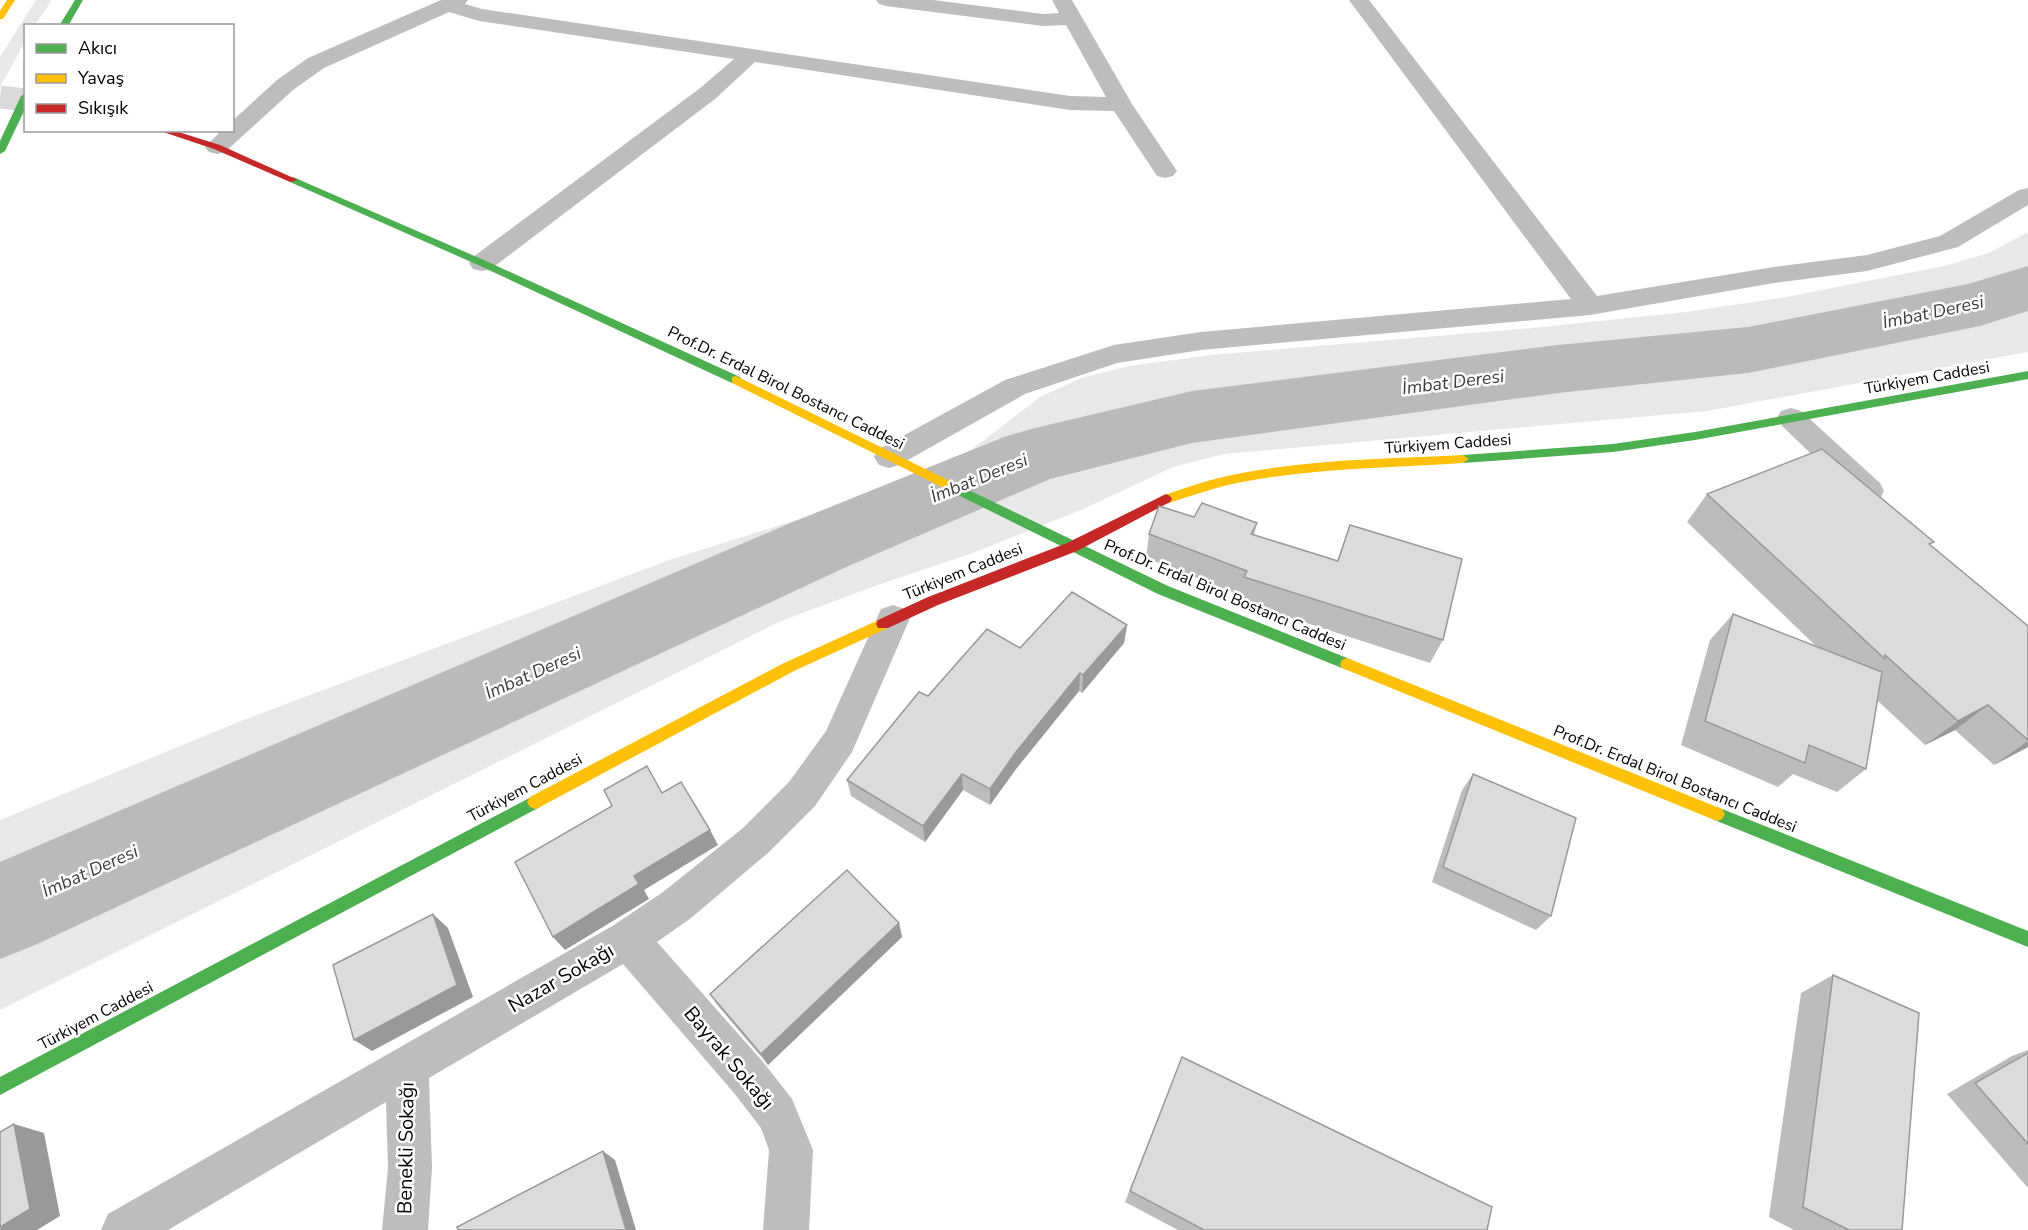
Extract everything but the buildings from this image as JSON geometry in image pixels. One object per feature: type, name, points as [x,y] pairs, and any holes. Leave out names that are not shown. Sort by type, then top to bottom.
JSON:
[{"type":"main road","points":[[0,17],[11,0]]},
{"type":"main road","points":[[64,24],[79,0]]},
{"type":"main road","points":[[0,151],[24,100]]},
{"type":"main road","name":"Prof.Dr. Erdal Birol Bostancı Caddesi","points":[[168,132],[217,147],[482,263],[717,371],[1163,590],[2028,939]]},
{"type":"main road","name":"Türkiyem Caddesi","points":[[0,1086],[789,667],[893,618],[1072,547],[1159,501],[1199,486],[1248,476],[1613,448],[1943,393],[2028,375]]},
{"type":"street","points":[[886,0],[1043,20],[1073,19]]},
{"type":"street","points":[[1062,0],[1121,104],[1165,171]]},
{"type":"street","points":[[1359,0],[1590,306]]},
{"type":"street","points":[[234,131],[298,73],[326,58],[454,2],[479,15],[1070,103],[1121,104]]},
{"type":"street","points":[[482,263],[707,94],[751,55]]},
{"type":"street","points":[[217,147],[233,132]]},
{"type":"street","points":[[889,457],[1015,387],[1114,354],[1201,341],[1590,306],[1774,275],[1867,263],[1949,242],[2028,195]]},
{"type":"street","points":[[1791,418],[1888,508]]},
{"type":"street","name":"Nazar Sokağı","points":[[124,1230],[628,939],[677,906],[756,840],[802,794],[839,741],[893,618]]},
{"type":"street","name":"Bayrak Sokağı","points":[[628,939],[749,1078],[777,1114],[791,1150],[786,1230]]},
{"type":"street","name":"Benekli Sokağı","points":[[405,1230],[410,1168],[407,1067]]},
{"type":"shaded area","points":[[36,0],[52,0],[36,24],[24,24],[24,44],[0,87],[0,57]]},
{"type":"shaded area","points":[[2028,232],[2028,352],[1707,411],[1224,454],[1173,467],[1081,510],[970,554],[781,621],[0,1010],[0,820],[241,721],[672,559],[899,488],[966,454],[1040,397],[1081,378],[1129,366],[1211,355],[1532,328],[1686,312],[1786,297],[1944,266],[1989,253]]},
{"type":"waterway","name":"İmbat Deresi","points":[[0,911],[816,546],[1031,456],[1192,417],[1558,369],[1748,350],[1980,304],[2028,287]]},
{"type":"tunnel","points":[[0,97],[24,100]]},
{"type":"traffic: fast","points":[[64,24],[79,0]]},
{"type":"traffic: fast","points":[[0,151],[24,100]]},
{"type":"traffic: fast","points":[[293,180],[482,263],[736,380]]},
{"type":"traffic: fast","points":[[1463,459],[1613,448],[1695,436],[2028,375]]},
{"type":"traffic: fast","points":[[950,486],[1163,590],[1347,664]]},
{"type":"traffic: fast","points":[[0,1086],[535,802]]},
{"type":"traffic: fast","points":[[1717,814],[2028,939]]},
{"type":"traffic: slow","points":[[0,17],[11,0]]},
{"type":"traffic: slow","points":[[736,380],[950,486]]},
{"type":"traffic: slow","points":[[1166,499],[1201,487],[1275,472],[1350,465],[1463,459]]},
{"type":"traffic: slow","points":[[535,802],[789,667],[883,624]]},
{"type":"traffic: slow","points":[[1347,664],[1717,814]]},
{"type":"traffic: jam","points":[[168,132],[217,147],[293,180]]},
{"type":"traffic: jam","points":[[883,624],[933,601],[1072,547],[1166,499]]}]
